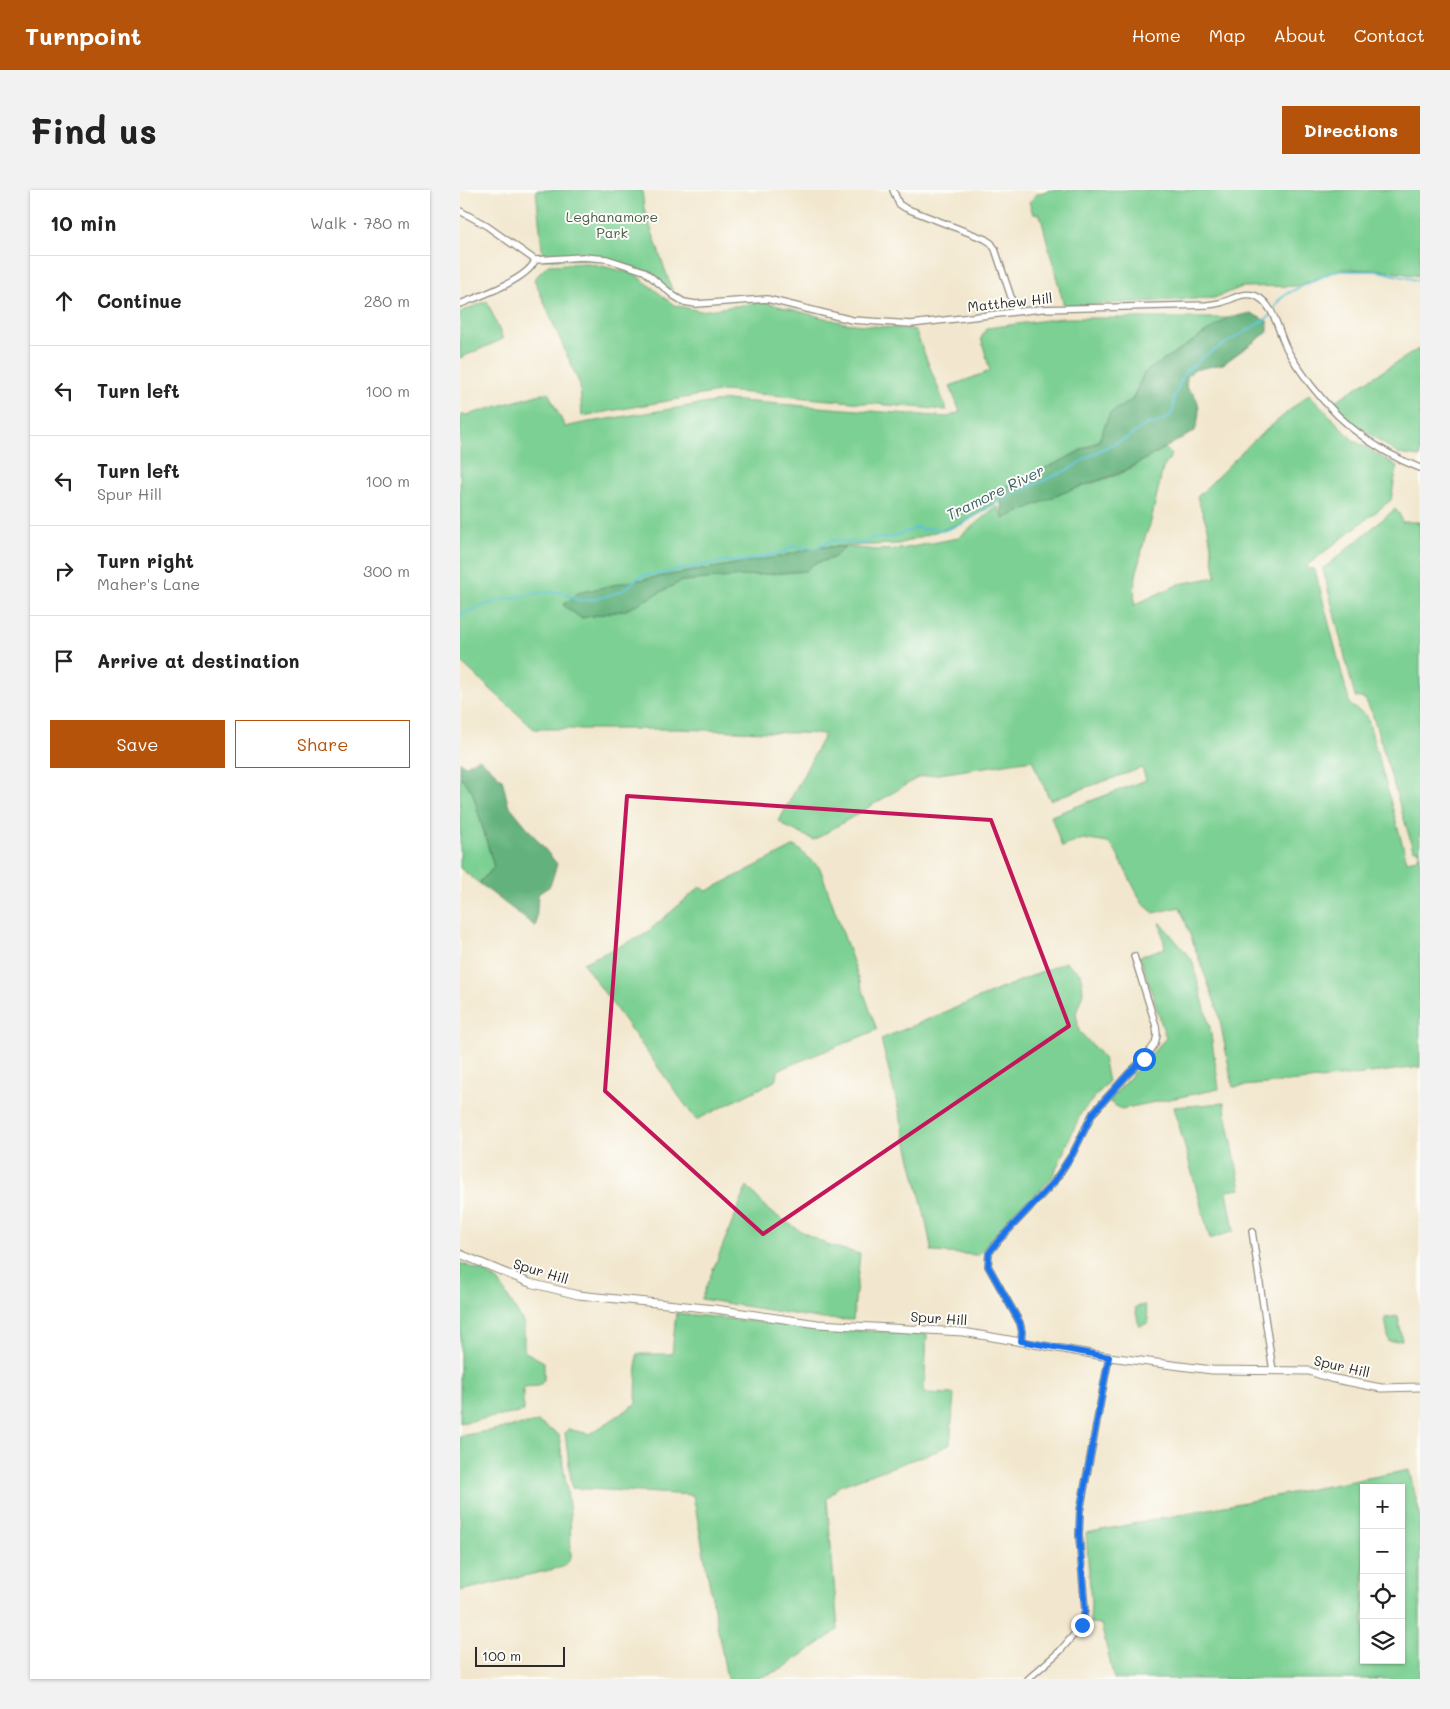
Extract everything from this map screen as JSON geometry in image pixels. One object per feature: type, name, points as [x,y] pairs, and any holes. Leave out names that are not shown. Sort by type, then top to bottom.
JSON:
[{"type":"street","points":[[893,190],[899,204],[905,208],[991,243],[1016,312]]},
{"type":"street","points":[[460,211],[484,224],[535,260],[533,266],[528,271],[497,289],[460,304]]},
{"type":"street","name":"Matthew Hill","points":[[535,260],[583,257],[607,259],[644,271],[684,302],[696,304],[767,299],[852,320],[911,324],[1041,309],[1207,305],[1254,294],[1263,300],[1273,317],[1286,348],[1316,393],[1331,410],[1345,424],[1375,446],[1391,456],[1420,468]]},
{"type":"street","points":[[1021,1341],[1020,1323],[988,1266],[989,1253],[1054,1182],[1073,1153],[1093,1113],[1156,1044],[1156,1026],[1134,956]]},
{"type":"street","points":[[1252,1231],[1273,1371]]},
{"type":"street","name":"Spur Hill","points":[[460,1254],[530,1283],[578,1295],[715,1309],[818,1324],[963,1332],[1109,1357],[1212,1370],[1309,1371],[1330,1378],[1381,1388],[1420,1388]]},
{"type":"street","points":[[1028,1679],[1060,1651],[1082,1625],[1085,1610],[1079,1535],[1080,1511],[1109,1357]]},
{"type":"highlighted area","points":[[627,796],[991,820],[1069,1026],[763,1234],[605,1091]]},
{"type":"green space","name":"Leghanamore Park","points":[[536,190],[642,190],[644,208],[674,296],[644,271],[607,259],[543,259]]},
{"type":"green space","points":[[1049,190],[1420,190],[1420,276],[1380,270],[1341,269],[1297,286],[1242,287],[1214,298],[1064,306],[1040,214],[1033,214],[1029,202],[1037,194]]},
{"type":"green space","points":[[589,263],[635,274],[674,305],[701,311],[763,302],[844,323],[915,330],[947,410],[724,391],[582,416],[580,385],[534,279],[548,265]]},
{"type":"green space","points":[[487,301],[503,339],[460,358],[460,312]]},
{"type":"green space","points":[[1251,313],[1268,322],[1268,332],[1223,364],[1194,370],[1187,377],[1186,388],[1195,397],[1199,407],[1195,431],[1122,472],[1065,492],[1003,519],[999,489],[1061,461],[1099,441],[1110,413],[1132,400],[1144,373],[1228,318]]},
{"type":"green space","points":[[1062,318],[1228,318],[1144,373],[1132,400],[1110,413],[1099,440],[1061,461],[999,489],[1000,499],[962,523],[899,544],[818,547],[778,557],[622,583],[578,593],[563,605],[581,618],[626,610],[682,581],[806,571],[813,564],[833,558],[845,547],[878,550],[901,549],[958,538],[997,506],[1003,516],[1065,492],[1120,474],[1165,448],[1172,455],[1163,468],[1150,525],[1145,537],[1135,580],[1134,605],[1179,584],[1216,577],[1208,528],[1197,497],[1252,442],[1309,394],[1352,439],[1397,466],[1391,500],[1305,567],[1315,570],[1350,705],[1367,716],[1407,861],[1417,859],[1420,851],[1420,1067],[1233,1087],[1218,1011],[1180,907],[1154,913],[1142,903],[1115,850],[1108,843],[1083,839],[1062,847],[1051,816],[1146,780],[1142,768],[1050,800],[1032,760],[919,777],[814,840],[779,821],[825,734],[679,729],[534,729],[460,661],[460,415],[467,415],[548,392],[565,427],[727,400],[948,417],[960,412],[950,386],[990,371],[981,338],[987,328]]},
{"type":"green space","points":[[1420,348],[1420,457],[1398,454],[1340,413],[1335,401]]},
{"type":"green space","points":[[1395,509],[1399,513],[1402,522],[1420,522],[1420,851],[1413,849],[1372,713],[1365,699],[1355,697],[1323,569]]},
{"type":"green space","points":[[818,547],[845,547],[833,558],[813,564],[806,571],[682,581],[626,610],[581,618],[563,605],[578,593],[622,583],[778,557]]},
{"type":"green space","points":[[479,758],[502,779],[508,804],[557,864],[550,886],[538,894],[536,927],[479,883],[494,867],[472,791],[460,776],[460,761],[465,766]]},
{"type":"green space","points":[[460,776],[472,791],[494,867],[479,883],[460,868]]},
{"type":"green space","points":[[795,846],[820,868],[877,1030],[778,1070],[775,1081],[696,1120],[583,963],[644,935],[700,887],[707,891]]},
{"type":"green space","points":[[1160,922],[1192,960],[1210,1028],[1219,1089],[1121,1109],[1108,1101],[1166,1038],[1140,956],[1165,948]]},
{"type":"green space","points":[[1065,962],[1081,974],[1083,993],[1076,1013],[1079,1031],[1103,1057],[1108,1082],[1081,1113],[1052,1178],[978,1255],[932,1252],[924,1212],[881,1039]]},
{"type":"green space","points":[[1224,1103],[1241,1189],[1227,1191],[1234,1231],[1210,1239],[1174,1107]]},
{"type":"green space","points":[[747,1186],[769,1211],[804,1233],[830,1246],[860,1254],[853,1320],[823,1319],[701,1299]]},
{"type":"green space","points":[[460,1263],[487,1273],[499,1282],[524,1324],[524,1351],[544,1362],[544,1380],[539,1386],[523,1387],[523,1412],[460,1423]]},
{"type":"green space","points":[[1145,1305],[1149,1323],[1139,1326],[1135,1307]]},
{"type":"green space","points":[[676,1313],[825,1329],[927,1334],[924,1393],[954,1394],[950,1444],[937,1451],[839,1486],[827,1499],[838,1630],[782,1669],[756,1679],[727,1679],[693,1495],[572,1488],[565,1433],[568,1429],[590,1434],[636,1404],[637,1354],[672,1354]]},
{"type":"green space","points":[[1398,1316],[1402,1340],[1389,1342],[1385,1318]]},
{"type":"green space","points":[[538,1422],[559,1435],[570,1513],[571,1559],[563,1567],[460,1591],[460,1436]]},
{"type":"green space","points":[[1409,1470],[1420,1514],[1420,1679],[1114,1679],[1101,1624],[1090,1623],[1091,1602],[1086,1533]]},
{"type":"waterway","name":"Tramore River","points":[[460,615],[494,603],[547,592],[566,594],[585,601],[620,591],[642,576],[726,561],[733,562],[763,557],[786,551],[791,547],[815,548],[834,540],[866,544],[874,538],[890,538],[919,527],[923,531],[931,528],[943,531],[964,523],[1001,500],[1067,470],[1102,449],[1127,438],[1147,424],[1156,423],[1170,417],[1173,411],[1174,397],[1185,372],[1203,357],[1270,316],[1279,300],[1288,293],[1338,271],[1379,271],[1420,281]]},
{"type":"route","points":[[1082,1625],[1085,1610],[1079,1535],[1080,1511],[1109,1357],[1021,1341],[1020,1323],[988,1266],[988,1260],[989,1253],[998,1241],[1054,1182],[1073,1153],[1093,1113],[1144,1059]]}]
